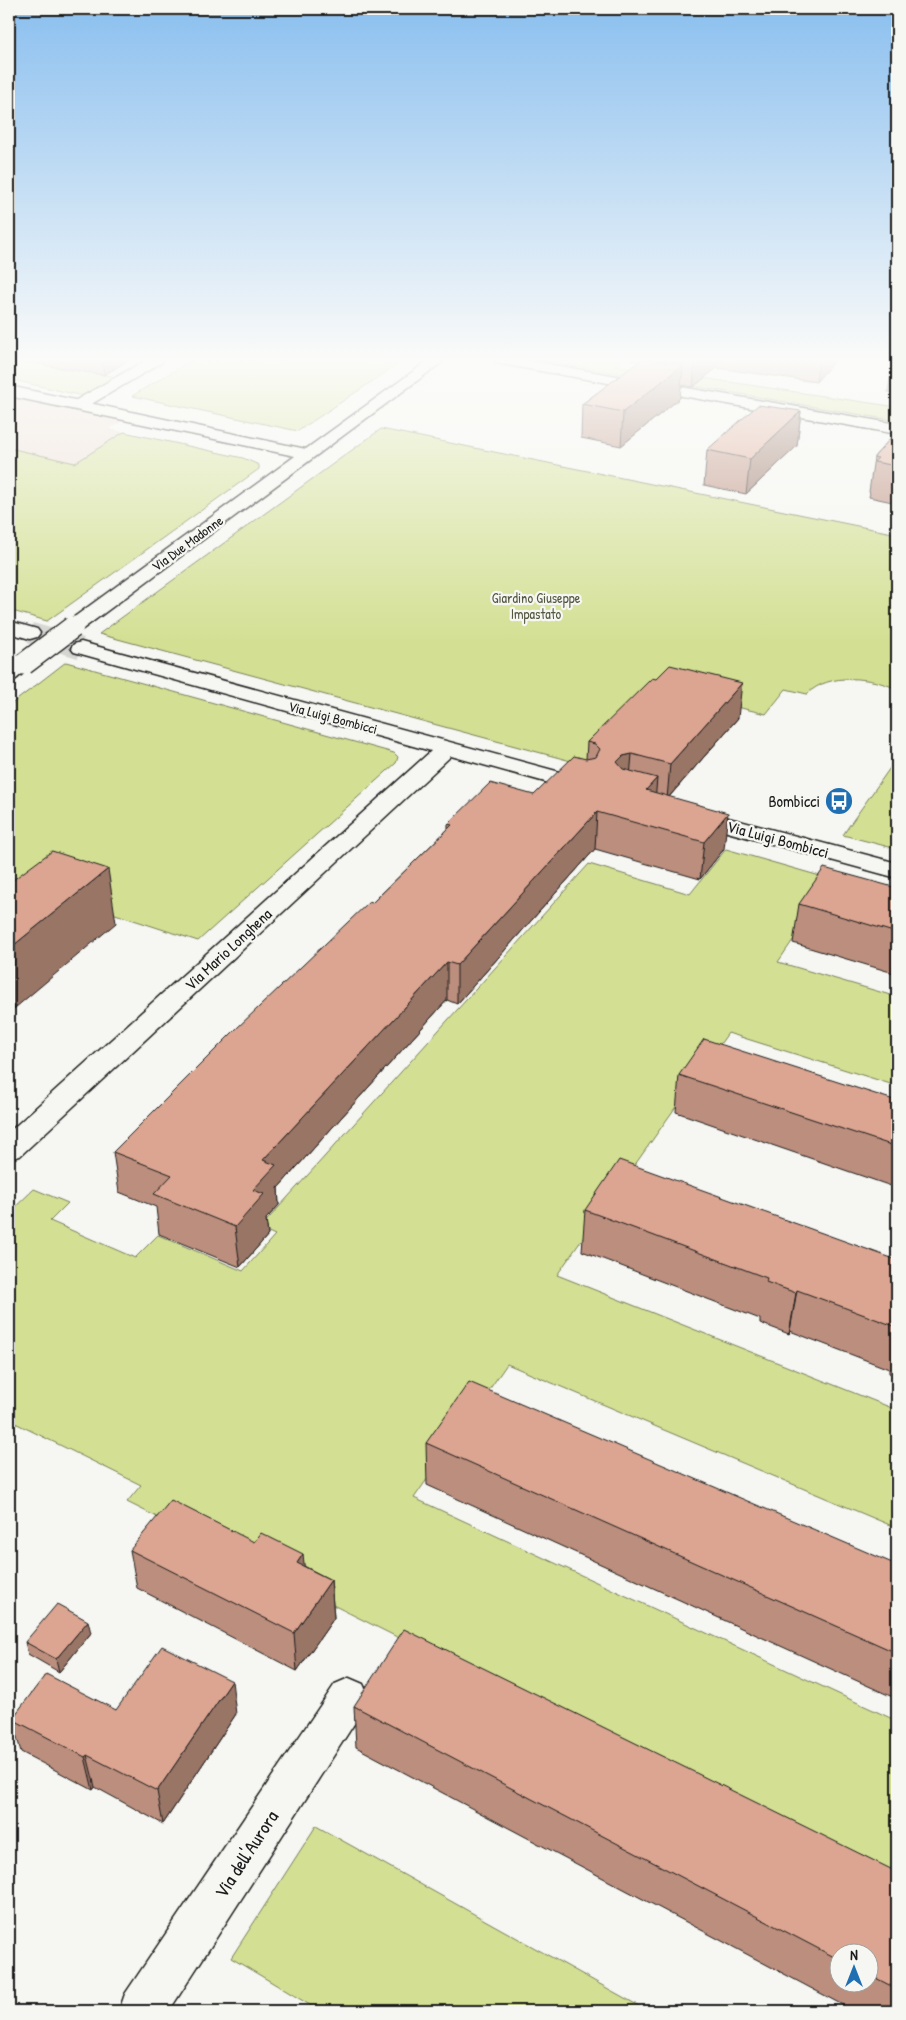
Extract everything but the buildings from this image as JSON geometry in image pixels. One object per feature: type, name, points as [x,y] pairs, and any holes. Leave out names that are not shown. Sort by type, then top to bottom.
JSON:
[{"type":"street","name":"Via Due Madonne","points":[[16,669],[308,454]]},
{"type":"street","points":[[9,628],[30,633]]},
{"type":"street","name":"Via Luigi Bombicci","points":[[81,648],[585,786]]},
{"type":"street","name":"Via Mario Longhena","points":[[9,1150],[447,748]]},
{"type":"street","name":"Via Luigi Bombicci","points":[[673,810],[897,872]]},
{"type":"street","name":"Via dell'Aurora","points":[[142,2011],[350,1696]]},
{"type":"shaded area","points":[[9,454],[89,454],[75,463],[56,459],[9,485]]},
{"type":"green space","points":[[9,454],[37,454],[75,463],[89,454],[226,454],[243,458],[259,465],[259,469],[47,621],[9,610]]},
{"type":"green space","name":"Giardino Giuseppe Impastato","points":[[346,454],[505,454],[897,534],[897,689],[875,682],[850,679],[827,682],[807,694],[786,689],[766,714],[653,687],[582,764],[99,634]]},
{"type":"green space","points":[[66,662],[394,753],[398,757],[396,763],[198,941],[17,882],[9,888],[9,706]]},
{"type":"green space","points":[[897,758],[897,849],[843,835],[849,826]]},
{"type":"green space","points":[[726,849],[834,880],[778,962],[897,997],[897,1086],[728,1033],[557,1275],[897,1410],[897,1528],[507,1364],[414,1498],[897,1721],[897,1887],[127,1502],[141,1485],[9,1420],[9,1213],[34,1189],[68,1203],[50,1221],[135,1258],[158,1235],[243,1271],[275,1235],[260,1228],[589,864],[690,894]]},
{"type":"green space","points":[[316,1826],[648,2011],[320,2011],[231,1958]]},
{"type":"tunnel","points":[[30,633],[81,648]]},
{"type":"place","name":"Bombicci","points":[[839,801]]}]
